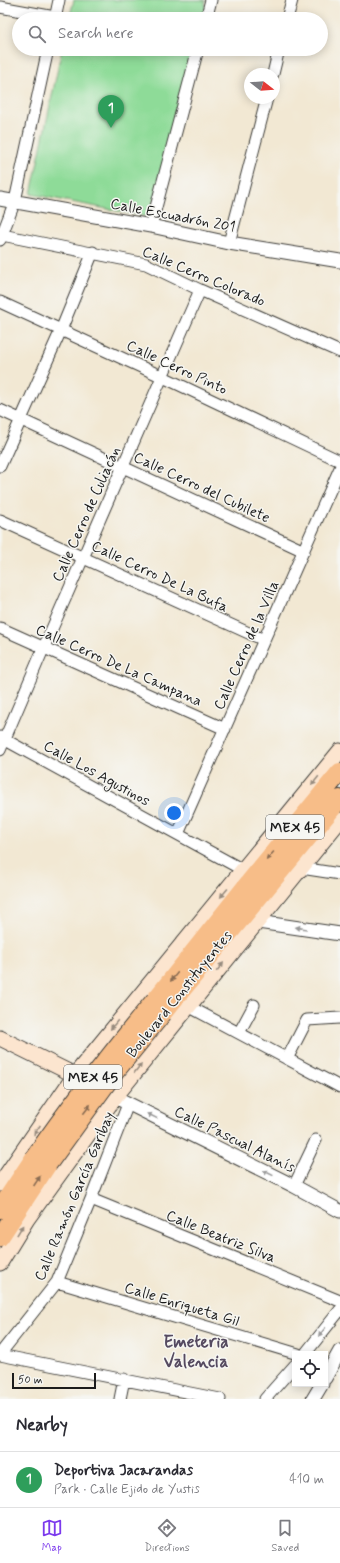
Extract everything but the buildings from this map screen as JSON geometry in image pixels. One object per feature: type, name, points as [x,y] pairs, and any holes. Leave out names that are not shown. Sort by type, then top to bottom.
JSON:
[{"type":"highway","name":"Boulevard Constituyentes","points":[[0,1209],[67,1111],[102,1064],[340,772]]},
{"type":"highway","name":"Boulevard Constituyentes","points":[[0,1237],[48,1164],[251,882],[340,799]]},
{"type":"main road","points":[[0,1184],[75,1075],[131,1005],[251,882],[340,751]]},
{"type":"main road","points":[[0,1263],[26,1219],[122,1101],[163,1037],[340,820]]},
{"type":"main road","points":[[0,1038],[75,1075],[122,1101]]},
{"type":"street","points":[[56,12],[59,0]]},
{"type":"street","points":[[208,12],[211,0]]},
{"type":"street","points":[[289,12],[292,0]]},
{"type":"street","points":[[0,7],[25,12]]},
{"type":"street","points":[[1,238],[15,201],[46,56]]},
{"type":"street","points":[[151,226],[196,56]]},
{"type":"street","points":[[274,68],[277,56]]},
{"type":"street","points":[[229,243],[265,104]]},
{"type":"street","name":"Calle Escuadrón 201","points":[[0,199],[151,226],[229,243],[340,261]]},
{"type":"street","name":"Calle Cerro Colorado","points":[[1,238],[93,252],[146,264],[200,290],[340,352]]},
{"type":"street","points":[[0,466],[20,419],[62,330],[93,252]]},
{"type":"street","name":"Calle Cerro de Culiacán","points":[[1,742],[123,468],[200,290]]},
{"type":"street","name":"Calle Cerro Pinto","points":[[0,302],[340,461]]},
{"type":"street","name":"Calle Cerro del Cubilete","points":[[0,410],[304,551]]},
{"type":"street","name":"Calle Cerro de la Villa","points":[[178,834],[340,468]]},
{"type":"street","name":"Calle Cerro De La Bufa","points":[[0,520],[264,640]]},
{"type":"street","name":"Calle Cerro De La Campana","points":[[0,628],[225,729]]},
{"type":"street","name":"Calle Los Agustinos","points":[[1,742],[178,834],[251,882]]},
{"type":"street","points":[[301,868],[340,874]]},
{"type":"street","points":[[258,922],[340,934]]},
{"type":"street","points":[[131,1005],[134,1017],[140,1027],[152,1035],[163,1037]]},
{"type":"street","points":[[239,1034],[254,1005]]},
{"type":"street","points":[[188,1006],[340,1087]]},
{"type":"street","points":[[287,1059],[307,1020],[340,1018]]},
{"type":"street","name":"Calle Pascual Alanís","points":[[122,1101],[294,1186],[340,1211]]},
{"type":"street","name":"Calle Ramón García Garibay","points":[[0,1355],[57,1282],[92,1200],[122,1101]]},
{"type":"street","points":[[294,1186],[316,1140]]},
{"type":"street","name":"Calle Beatriz Silva","points":[[92,1200],[340,1301]]},
{"type":"street","name":"Calle Enriqueta Gil","points":[[57,1282],[292,1352]]},
{"type":"street","points":[[307,1351],[340,1310]]},
{"type":"street","points":[[328,1373],[340,1351]]},
{"type":"street","points":[[0,1355],[214,1398]]},
{"type":"street","points":[[264,1399],[292,1368]]},
{"type":"street","points":[[120,1399],[124,1379]]},
{"type":"street","points":[[313,1399],[320,1387]]},
{"type":"green space","points":[[74,0],[205,0],[206,12],[71,12]]},
{"type":"green space","points":[[61,56],[196,56],[169,159],[148,217],[31,194]]},
{"type":"place","name":"Deportiva Jacarandas","points":[[111,128]]},
{"type":"district","name":"Emeteria Valencia","points":[[196,1351]]}]
